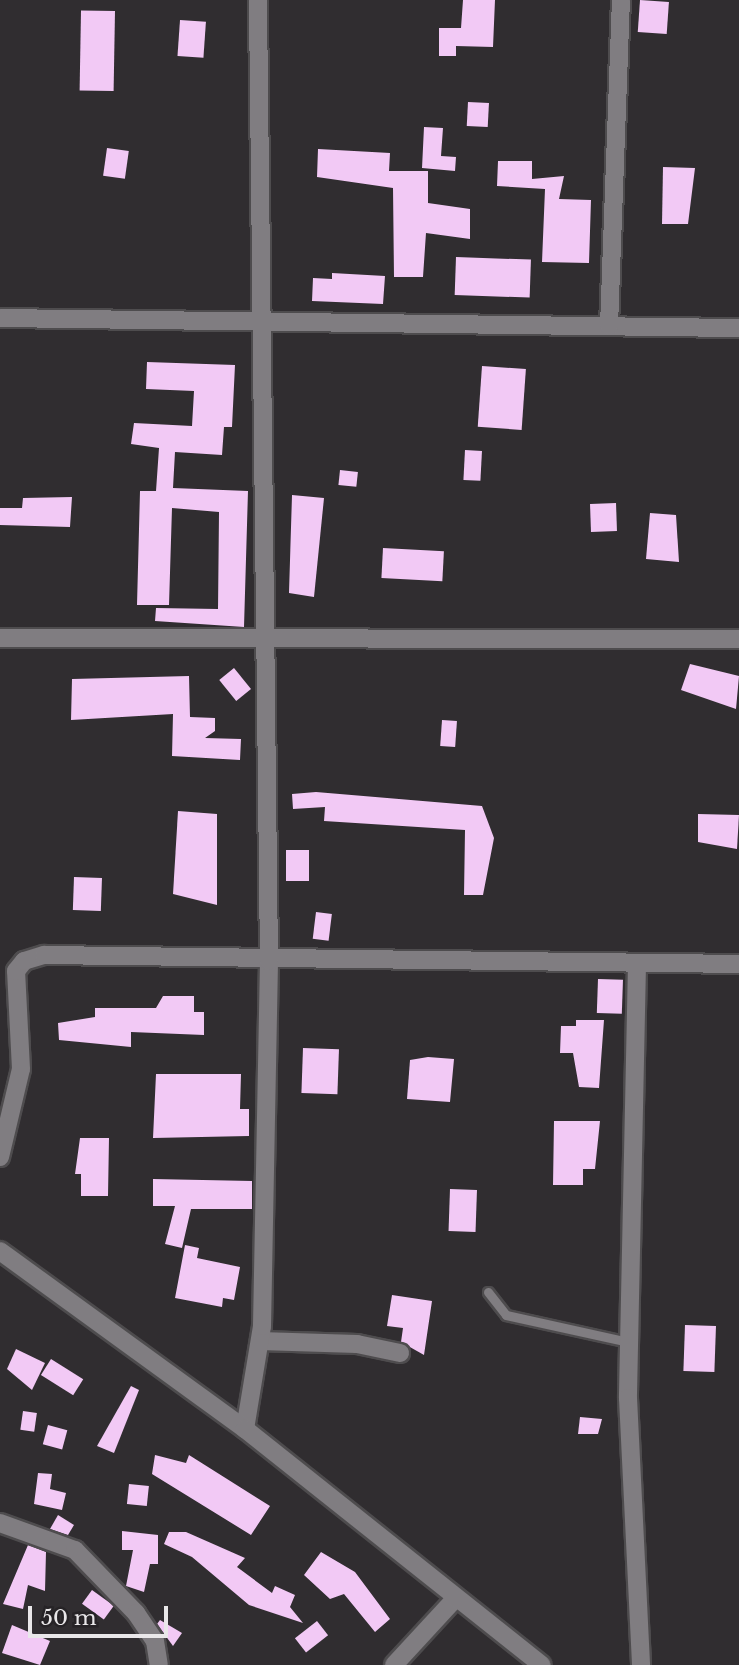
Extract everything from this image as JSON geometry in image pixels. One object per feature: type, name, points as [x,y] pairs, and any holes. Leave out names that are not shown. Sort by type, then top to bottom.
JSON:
[{"type":"street","points":[[245,1429],[260,1341],[269,961],[268,643],[258,0]]},
{"type":"street","points":[[609,326],[621,0]]},
{"type":"street","points":[[0,318],[739,328]]},
{"type":"street","points":[[0,638],[268,643],[357,636],[739,639]]},
{"type":"street","points":[[0,1157],[21,1069],[16,971],[24,961],[44,956],[269,961],[739,964]]},
{"type":"street","points":[[637,964],[629,1342],[640,1665]]},
{"type":"street","points":[[0,1251],[245,1429],[455,1599],[542,1665]]},
{"type":"street","points":[[260,1341],[357,1344],[400,1353]]},
{"type":"street","points":[[0,1523],[75,1550],[136,1613],[155,1642],[159,1665]]},
{"type":"street","points":[[394,1665],[455,1599]]},
{"type":"lane","points":[[488,1292],[506,1315],[629,1342]]},
{"type":"building","points":[[463,0],[495,0],[493,47],[456,46],[456,56],[439,56],[439,28],[461,28]]},
{"type":"building","points":[[640,0],[669,2],[667,34],[638,32]]},
{"type":"building","points":[[81,10],[115,11],[114,91],[80,90]]},
{"type":"building","points":[[180,20],[206,22],[203,58],[177,56]]},
{"type":"building","points":[[468,102],[489,103],[488,127],[467,126]]},
{"type":"building","points":[[424,127],[443,128],[441,156],[456,157],[455,171],[422,168]]},
{"type":"building","points":[[107,148],[129,151],[125,179],[103,176]]},
{"type":"building","points":[[318,149],[390,153],[389,171],[428,171],[428,203],[470,209],[470,239],[426,233],[423,277],[394,277],[393,188],[317,177]]},
{"type":"building","points":[[498,161],[532,161],[532,179],[564,176],[559,199],[591,200],[589,263],[542,262],[545,189],[497,186]]},
{"type":"building","points":[[663,167],[695,168],[688,224],[662,224]]},
{"type":"building","points":[[456,257],[531,260],[530,298],[455,295]]},
{"type":"building","points":[[332,273],[385,276],[383,304],[312,301],[313,278],[332,279]]},
{"type":"building","points":[[147,362],[235,365],[232,427],[224,427],[222,455],[175,452],[173,488],[248,491],[244,627],[155,621],[156,608],[218,609],[219,512],[172,508],[169,605],[137,605],[140,491],[156,491],[159,448],[131,444],[134,423],[192,426],[194,391],[146,389]]},
{"type":"building","points":[[482,366],[526,369],[522,430],[478,427]]},
{"type":"building","points":[[465,450],[482,451],[480,481],[463,480]]},
{"type":"building","points":[[340,470],[358,472],[356,487],[338,485]]},
{"type":"building","points":[[292,495],[324,498],[314,597],[289,593]]},
{"type":"building","points":[[72,497],[70,527],[0,525],[0,508],[22,508],[23,498]]},
{"type":"building","points":[[616,503],[617,531],[591,532],[590,504]]},
{"type":"building","points":[[650,513],[676,515],[679,562],[646,559]]},
{"type":"building","points":[[383,548],[444,551],[442,581],[381,578]]},
{"type":"building","points":[[690,664],[739,676],[736,709],[681,690]]},
{"type":"building","points":[[234,668],[251,689],[236,701],[219,680]]},
{"type":"building","points":[[189,676],[190,717],[215,718],[215,731],[205,738],[241,739],[240,760],[172,756],[173,714],[71,720],[72,679]]},
{"type":"building","points":[[442,720],[457,721],[455,747],[440,746]]},
{"type":"building","points":[[316,792],[482,806],[494,838],[483,895],[464,895],[465,830],[324,821],[325,807],[293,809],[292,794]]},
{"type":"building","points":[[178,811],[217,814],[217,905],[173,894]]},
{"type":"building","points":[[698,814],[739,815],[737,849],[698,842]]},
{"type":"building","points":[[286,850],[309,850],[309,881],[286,881]]},
{"type":"building","points":[[74,877],[102,878],[101,911],[73,910]]},
{"type":"building","points":[[316,912],[332,914],[329,941],[313,939]]},
{"type":"building","points":[[598,979],[623,980],[622,1014],[597,1013]]},
{"type":"building","points":[[163,996],[194,996],[194,1012],[204,1012],[204,1035],[131,1032],[131,1047],[59,1040],[58,1023],[95,1017],[95,1008],[156,1008]]},
{"type":"building","points":[[576,1020],[604,1020],[599,1088],[579,1087],[573,1053],[560,1053],[561,1026],[576,1026]]},
{"type":"building","points":[[303,1048],[339,1049],[337,1094],[301,1093]]},
{"type":"building","points":[[428,1057],[454,1059],[450,1102],[407,1099],[410,1060]]},
{"type":"building","points":[[156,1074],[241,1074],[240,1109],[249,1109],[249,1136],[153,1138]]},
{"type":"building","points":[[554,1121],[600,1121],[595,1169],[583,1169],[583,1185],[553,1185]]},
{"type":"building","points":[[80,1138],[109,1138],[108,1196],[81,1196],[81,1174],[75,1174]]},
{"type":"building","points":[[153,1179],[252,1181],[252,1209],[191,1209],[182,1248],[165,1244],[175,1206],[153,1206]]},
{"type":"building","points":[[450,1189],[477,1190],[476,1232],[449,1231]]},
{"type":"building","points":[[185,1245],[199,1248],[197,1258],[240,1267],[234,1300],[223,1298],[222,1307],[175,1298]]},
{"type":"building","points":[[392,1295],[432,1301],[424,1355],[401,1342],[403,1328],[387,1326]]},
{"type":"building","points":[[685,1325],[716,1326],[714,1372],[683,1371]]},
{"type":"building","points":[[16,1349],[45,1363],[32,1390],[7,1369]]},
{"type":"building","points":[[51,1359],[83,1379],[73,1395],[41,1375]]},
{"type":"building","points":[[131,1386],[139,1390],[114,1453],[97,1446]]},
{"type":"building","points":[[23,1411],[37,1413],[34,1432],[20,1430]]},
{"type":"building","points":[[580,1417],[602,1419],[598,1434],[578,1434]]},
{"type":"building","points":[[48,1425],[67,1430],[62,1449],[43,1444]]},
{"type":"building","points":[[155,1455],[186,1463],[189,1455],[270,1506],[251,1535],[152,1474]]},
{"type":"building","points":[[38,1473],[52,1474],[50,1489],[66,1493],[62,1510],[34,1504]]},
{"type":"building","points":[[129,1484],[149,1486],[147,1506],[127,1504]]},
{"type":"building","points":[[58,1515],[74,1525],[68,1535],[50,1529]]},
{"type":"building","points":[[122,1531],[158,1535],[158,1564],[150,1564],[144,1592],[126,1586],[133,1550],[122,1550]]},
{"type":"building","points":[[169,1532],[186,1532],[245,1558],[237,1567],[272,1593],[275,1586],[295,1595],[290,1607],[303,1623],[249,1605],[192,1557],[164,1544]]},
{"type":"building","points":[[28,1545],[46,1552],[45,1591],[28,1585],[23,1609],[3,1604]]},
{"type":"building","points":[[321,1552],[355,1572],[390,1619],[375,1632],[344,1594],[330,1599],[304,1575]]},
{"type":"building","points":[[92,1590],[114,1606],[104,1620],[82,1604]]},
{"type":"building","points":[[160,1620],[182,1633],[173,1646],[157,1624]]},
{"type":"building","points":[[317,1621],[328,1635],[306,1652],[295,1638]]},
{"type":"building","points":[[12,1625],[50,1641],[40,1665],[2,1653]]}]
